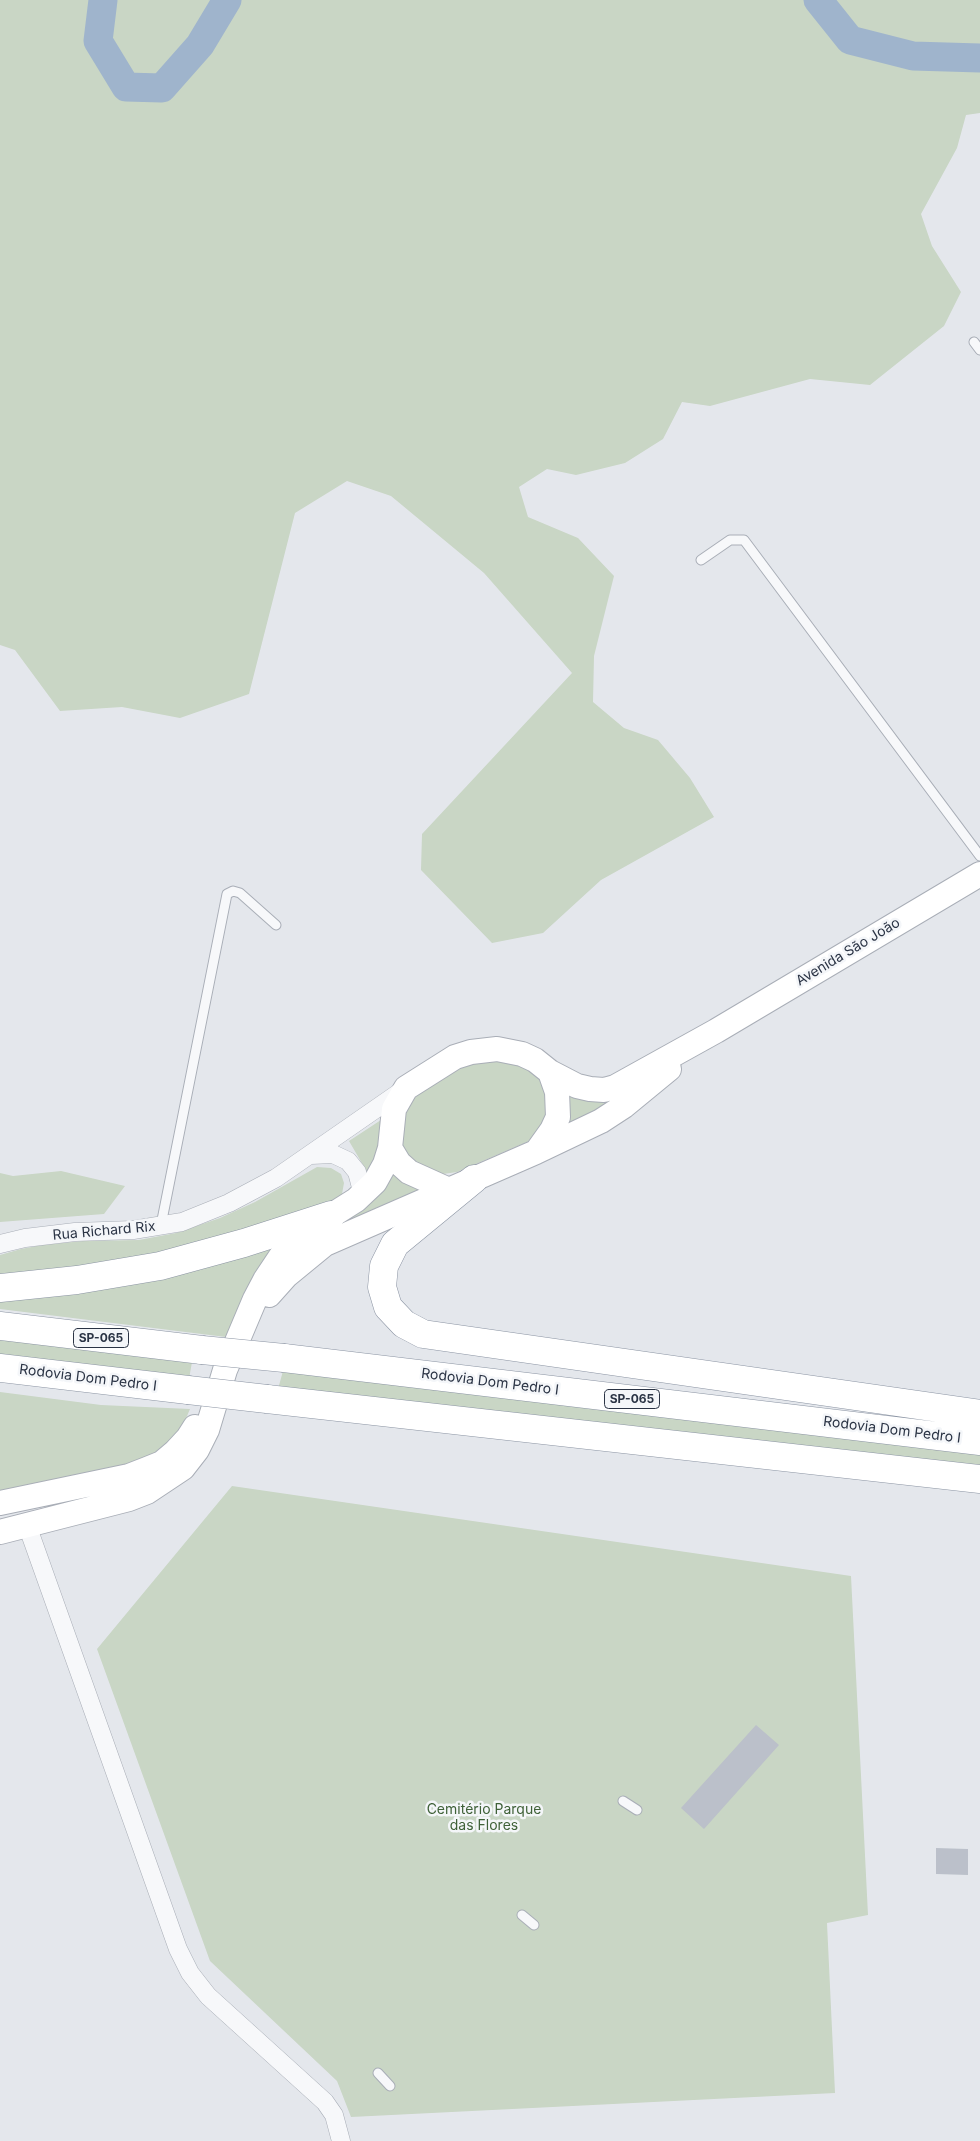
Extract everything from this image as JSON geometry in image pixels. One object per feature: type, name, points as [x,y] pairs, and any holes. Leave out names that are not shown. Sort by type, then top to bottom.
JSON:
[{"type":"highway","points":[[474,1179],[395,1244],[384,1266],[382,1287],[388,1307],[404,1324],[423,1334],[980,1414]]},
{"type":"highway","points":[[0,1288],[77,1280],[160,1266],[244,1243],[331,1215]]},
{"type":"highway","name":"Rodovia Dom Pedro I","points":[[0,1326],[980,1441]]},
{"type":"highway","name":"Rodovia Dom Pedro I","points":[[0,1368],[980,1479]]},
{"type":"highway","points":[[0,1373],[106,1380]]},
{"type":"main road","name":"Avenida São João","points":[[716,1031],[980,874]]},
{"type":"main road","points":[[0,1532],[129,1499],[147,1492],[183,1468],[197,1450],[207,1430],[225,1370],[258,1292],[281,1256],[300,1236],[363,1195],[381,1173],[390,1148],[394,1109],[406,1088],[455,1057],[482,1050],[497,1049],[522,1054],[577,1086],[590,1090],[604,1090],[615,1087],[716,1031]]},
{"type":"main road","points":[[240,1332],[286,1276],[325,1244],[536,1152],[601,1120],[624,1106],[716,1031]]},
{"type":"main road","points":[[536,1152],[552,1130],[558,1117],[557,1092],[550,1072]]},
{"type":"main road","points":[[390,1148],[399,1163],[409,1172],[449,1190]]},
{"type":"main road","points":[[0,1503],[129,1476],[162,1462],[188,1438],[225,1370]]},
{"type":"street","name":"Rua Richard Rix","points":[[0,1244],[26,1238],[75,1232],[133,1230],[182,1222],[229,1203],[276,1178],[406,1088]]},
{"type":"street","points":[[311,1155],[333,1154],[348,1161],[357,1172],[363,1195]]},
{"type":"street","points":[[27,1525],[175,1940],[190,1973],[208,1996],[325,2102],[334,2115],[341,2141]]},
{"type":"lane","points":[[974,342],[980,350]]},
{"type":"lane","points":[[701,560],[730,540],[744,540],[980,856]]},
{"type":"lane","points":[[161,1226],[227,894],[233,891],[240,893],[276,925]]},
{"type":"lane","points":[[623,1801],[637,1810]]},
{"type":"lane","points":[[522,1915],[534,1925]]},
{"type":"lane","points":[[378,2073],[390,2086]]},
{"type":"green space","points":[[0,0],[980,0],[980,113],[966,115],[957,148],[921,214],[932,246],[961,292],[944,326],[870,385],[810,379],[710,406],[682,402],[663,439],[625,463],[576,475],[547,469],[519,487],[528,517],[578,538],[614,576],[594,656],[593,702],[624,728],[658,740],[690,778],[714,817],[601,880],[543,933],[492,943],[421,870],[422,834],[572,673],[484,573],[391,496],[347,481],[295,513],[249,694],[180,718],[122,707],[60,711],[15,650],[0,645]]},
{"type":"green space","points":[[479,1058],[519,1064],[530,1070],[539,1078],[546,1092],[546,1117],[535,1136],[527,1142],[457,1172],[443,1174],[429,1171],[408,1156],[403,1148],[400,1136],[400,1122],[411,1098],[423,1087]]},
{"type":"green space","points":[[566,1091],[627,1096],[566,1129]]},
{"type":"green space","points":[[384,1118],[378,1156],[370,1177],[349,1141]]},
{"type":"green space","points":[[317,1167],[331,1168],[341,1174],[344,1183],[342,1194],[336,1201],[216,1243],[0,1284],[0,1255],[42,1245],[83,1241],[139,1240],[176,1233],[220,1218],[255,1202]]},
{"type":"green space","points":[[61,1171],[125,1186],[104,1214],[0,1222],[0,1173],[13,1176]]},
{"type":"green space","points":[[394,1172],[429,1190],[296,1249]]},
{"type":"green space","points":[[280,1242],[247,1290],[226,1337],[0,1309],[0,1297]]},
{"type":"green space","points":[[0,1337],[192,1362],[189,1379],[0,1358]]},
{"type":"green space","points":[[283,1371],[980,1448],[980,1471],[278,1389]]},
{"type":"green space","points":[[0,1392],[101,1405],[190,1409],[181,1430],[172,1442],[149,1459],[0,1493]]},
{"type":"green space","name":"Cemitério Parque das Flores","points":[[232,1486],[851,1576],[868,1915],[827,1923],[835,2093],[351,2117],[337,2081],[210,1961],[97,1649]]},
{"type":"building","points":[[756,1725],[779,1745],[704,1829],[681,1808]]},
{"type":"building","points":[[936,1848],[968,1849],[968,1875],[936,1874]]},
{"type":"waterway","points":[[103,0],[98,41],[126,87],[162,88],[200,45],[227,0]]},
{"type":"waterway","points":[[818,0],[850,40],[913,56],[980,58]]}]
